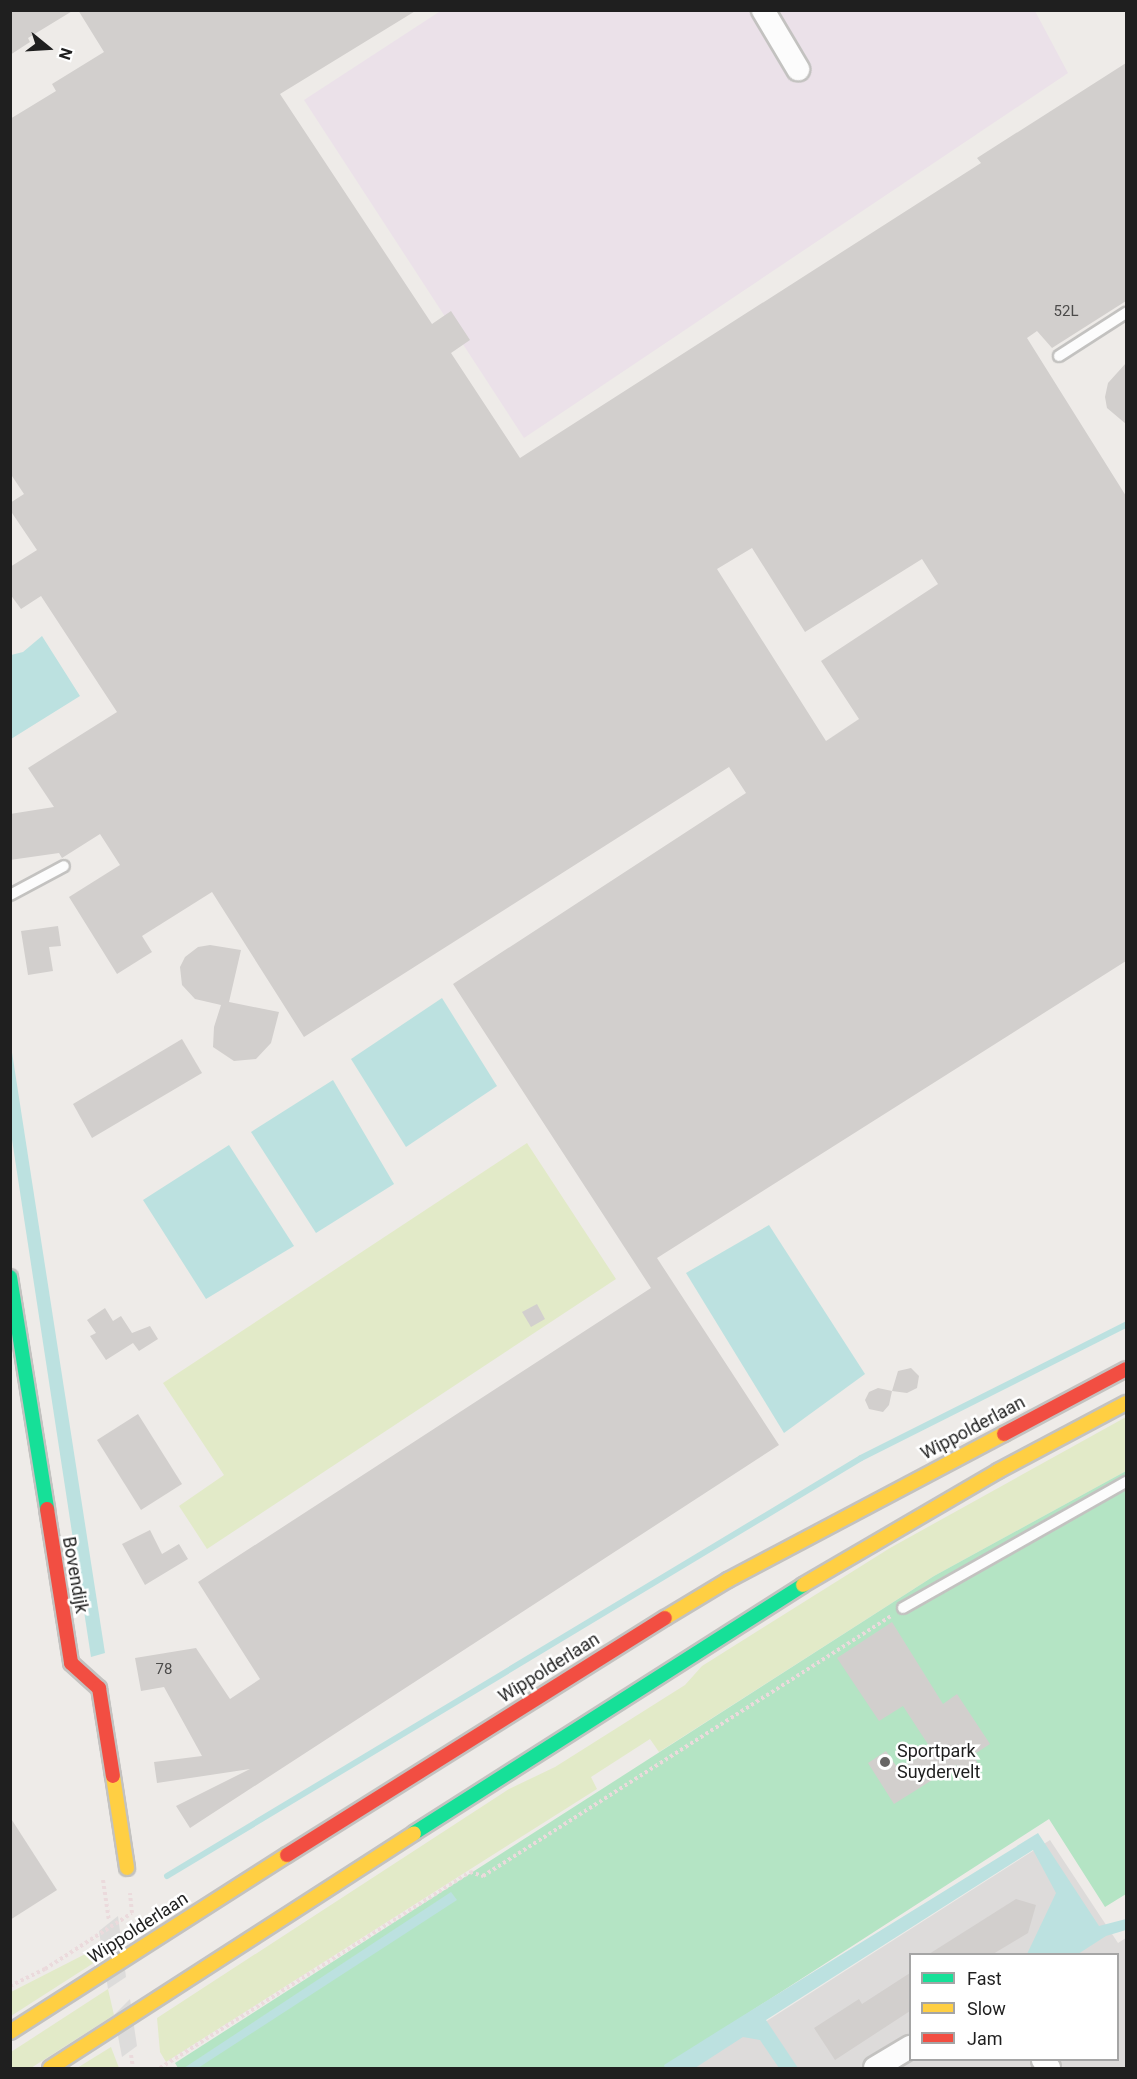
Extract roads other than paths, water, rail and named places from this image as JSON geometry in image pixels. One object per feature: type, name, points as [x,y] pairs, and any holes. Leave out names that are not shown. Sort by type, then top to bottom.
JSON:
[{"type":"main road","name":"Bovendijk","points":[[10,1277],[71,1663],[99,1688],[127,1868]]},
{"type":"main road","name":"Wippolderlaan","points":[[10,2032],[439,1757],[728,1580],[1126,1369]]},
{"type":"main road","points":[[50,2068],[754,1614],[998,1471],[1126,1403]]},
{"type":"street","points":[[763,10],[798,69]]},
{"type":"street","points":[[875,2068],[909,2048]]},
{"type":"lane","points":[[1059,356],[1126,313]]},
{"type":"lane","points":[[10,895],[64,866]]},
{"type":"lane","points":[[903,1608],[1126,1482]]},
{"type":"water","points":[[42,636],[80,696],[11,739],[11,655],[23,652]]},
{"type":"water","points":[[442,998],[497,1086],[406,1147],[351,1059]]},
{"type":"water","points":[[11,1046],[105,1653],[91,1657],[11,1133]]},
{"type":"water","points":[[333,1080],[394,1184],[316,1233],[251,1132]]},
{"type":"water","points":[[229,1145],[294,1246],[206,1299],[143,1200]]},
{"type":"water","points":[[769,1225],[865,1374],[784,1433],[686,1273]]},
{"type":"water","points":[[1038,1833],[1099,1926],[1126,1919],[1126,1930],[1106,1936],[1080,1953],[1027,1953],[1056,1893],[1033,1850],[766,2020],[798,2068],[779,2068],[760,2040],[743,2037],[695,2068],[665,2068],[664,2065]]},
{"type":"water","points":[[451,1892],[457,1900],[198,2068],[184,2068]]},
{"type":"waterway","points":[[167,1876],[861,1458],[1126,1325]]},
{"type":"place","name":"Sportpark Suydervelt","points":[[885,1762]]}]
